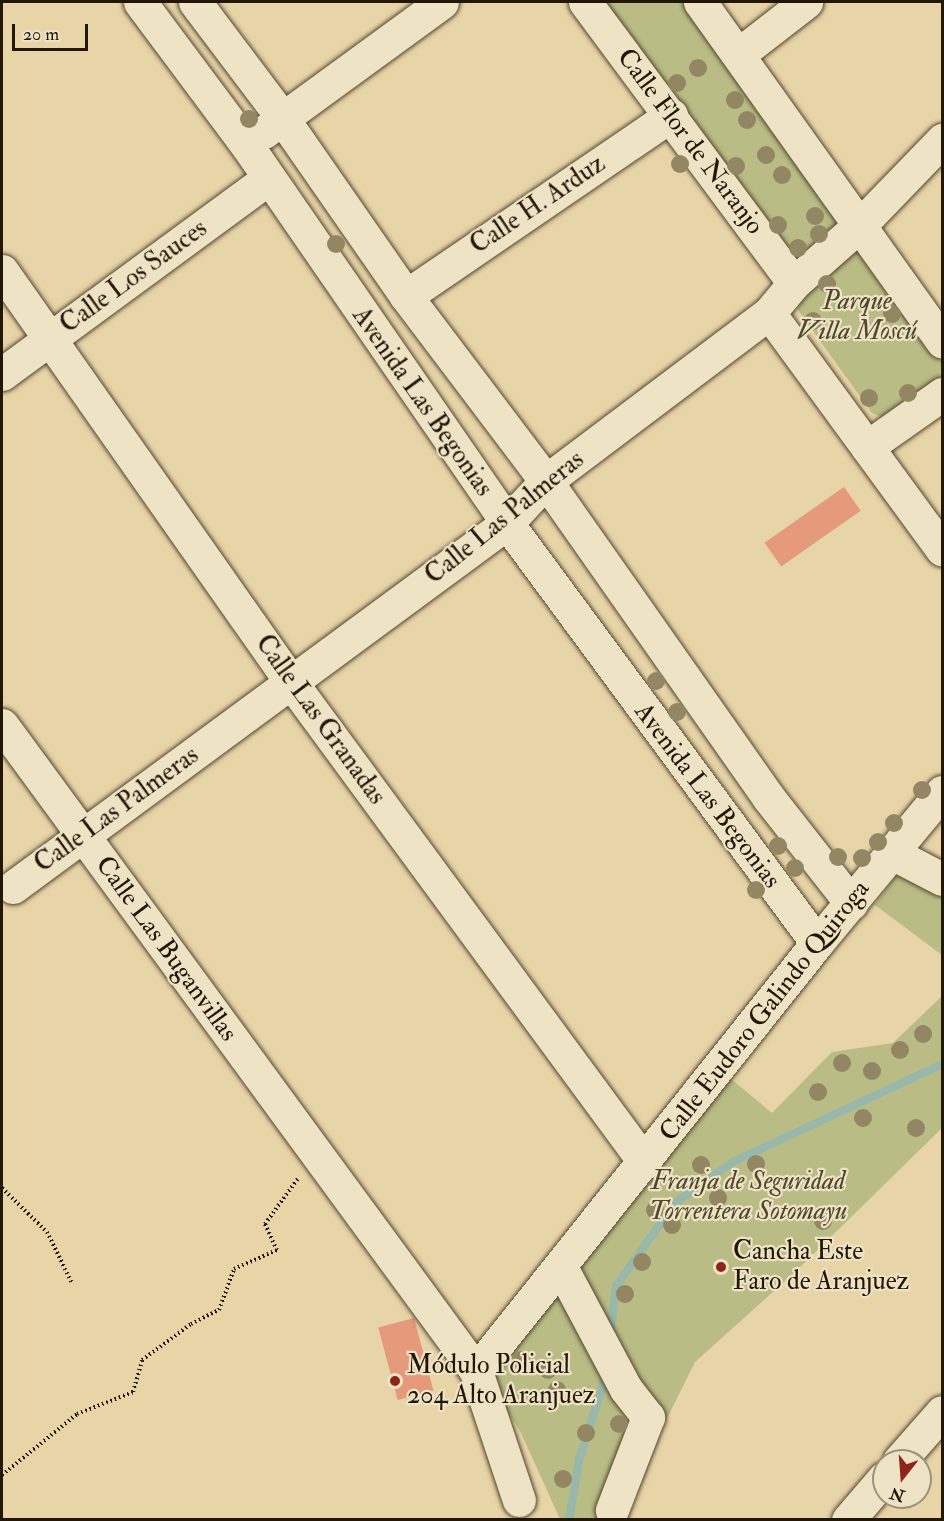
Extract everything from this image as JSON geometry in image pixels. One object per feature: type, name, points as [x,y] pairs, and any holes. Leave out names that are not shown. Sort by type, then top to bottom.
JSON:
[{"type":"street","name":"Avenida Las Begonias","points":[[140,2],[248,147],[267,179],[507,523],[817,943]]},
{"type":"street","name":"Avenida Las Begonias","points":[[195,2],[281,116],[406,296],[546,481],[768,797],[851,903]]},
{"type":"street","points":[[248,147],[281,116],[442,2]]},
{"type":"street","name":"Calle Flor de Naranjo","points":[[585,2],[794,283]]},
{"type":"street","points":[[700,2],[861,224],[942,341]]},
{"type":"street","points":[[739,54],[806,2]]},
{"type":"street","name":"Calle H. Arduz","points":[[406,296],[671,115]]},
{"type":"street","name":"Calle Las Palmeras","points":[[13,887],[81,834],[507,523],[546,481],[769,313],[794,283],[861,224],[942,140]]},
{"type":"street","name":"Calle Los Sauces","points":[[2,374],[267,179]]},
{"type":"street","name":"Calle Las Granadas","points":[[2,271],[291,682],[645,1163]]},
{"type":"street","points":[[769,313],[942,549]]},
{"type":"street","points":[[867,447],[942,394]]},
{"type":"street","name":"Calle Las Buganvillas","points":[[2,725],[476,1371],[519,1500]]},
{"type":"street","name":"Calle Eudoro Galindo Quiroga","points":[[476,1371],[645,1163],[817,943],[942,792]]},
{"type":"street","points":[[892,853],[942,879]]},
{"type":"street","points":[[561,1267],[626,1389],[648,1417],[612,1510]]},
{"type":"street","points":[[910,1449],[942,1412]]},
{"type":"street","points":[[848,1520],[872,1492]]},
{"type":"path","points":[[2,1475],[77,1414],[133,1392],[142,1360],[191,1324],[219,1310],[234,1269],[277,1250],[265,1224],[316,1154]]},
{"type":"path","points":[[2,1188],[47,1232],[72,1283]]},
{"type":"green space","name":"Parque Villa Moscú","points":[[603,2],[689,2],[845,216],[802,257],[793,257]]},
{"type":"green space","name":"Parque Villa Moscú","points":[[854,246],[870,255],[942,361],[940,378],[886,419],[872,413],[798,310],[800,295]]},
{"type":"green space","points":[[910,874],[942,892],[942,955],[875,905],[895,877]]},
{"type":"green space","name":"Franja de Seguridad Torrentera Sotomayu","points":[[942,996],[942,1128],[793,1274],[695,1362],[621,1511],[631,1519],[560,1519],[521,1433],[489,1381],[731,1079],[772,1113],[832,1052],[893,1043]]},
{"type":"building","points":[[844,487],[861,511],[781,566],[765,543]]},
{"type":"building","points":[[414,1318],[433,1390],[398,1400],[378,1328]]},
{"type":"waterway","points":[[611,1329],[616,1286],[676,1202],[733,1162],[942,1064]]},
{"type":"waterway","points":[[569,1520],[579,1460],[607,1373]]},
{"type":"place","name":"Cancha Este Faro de Aranjuez","points":[[721,1267]]},
{"type":"place","name":"Módulo Policial 204 Alto Aranjuez","points":[[395,1381]]}]
